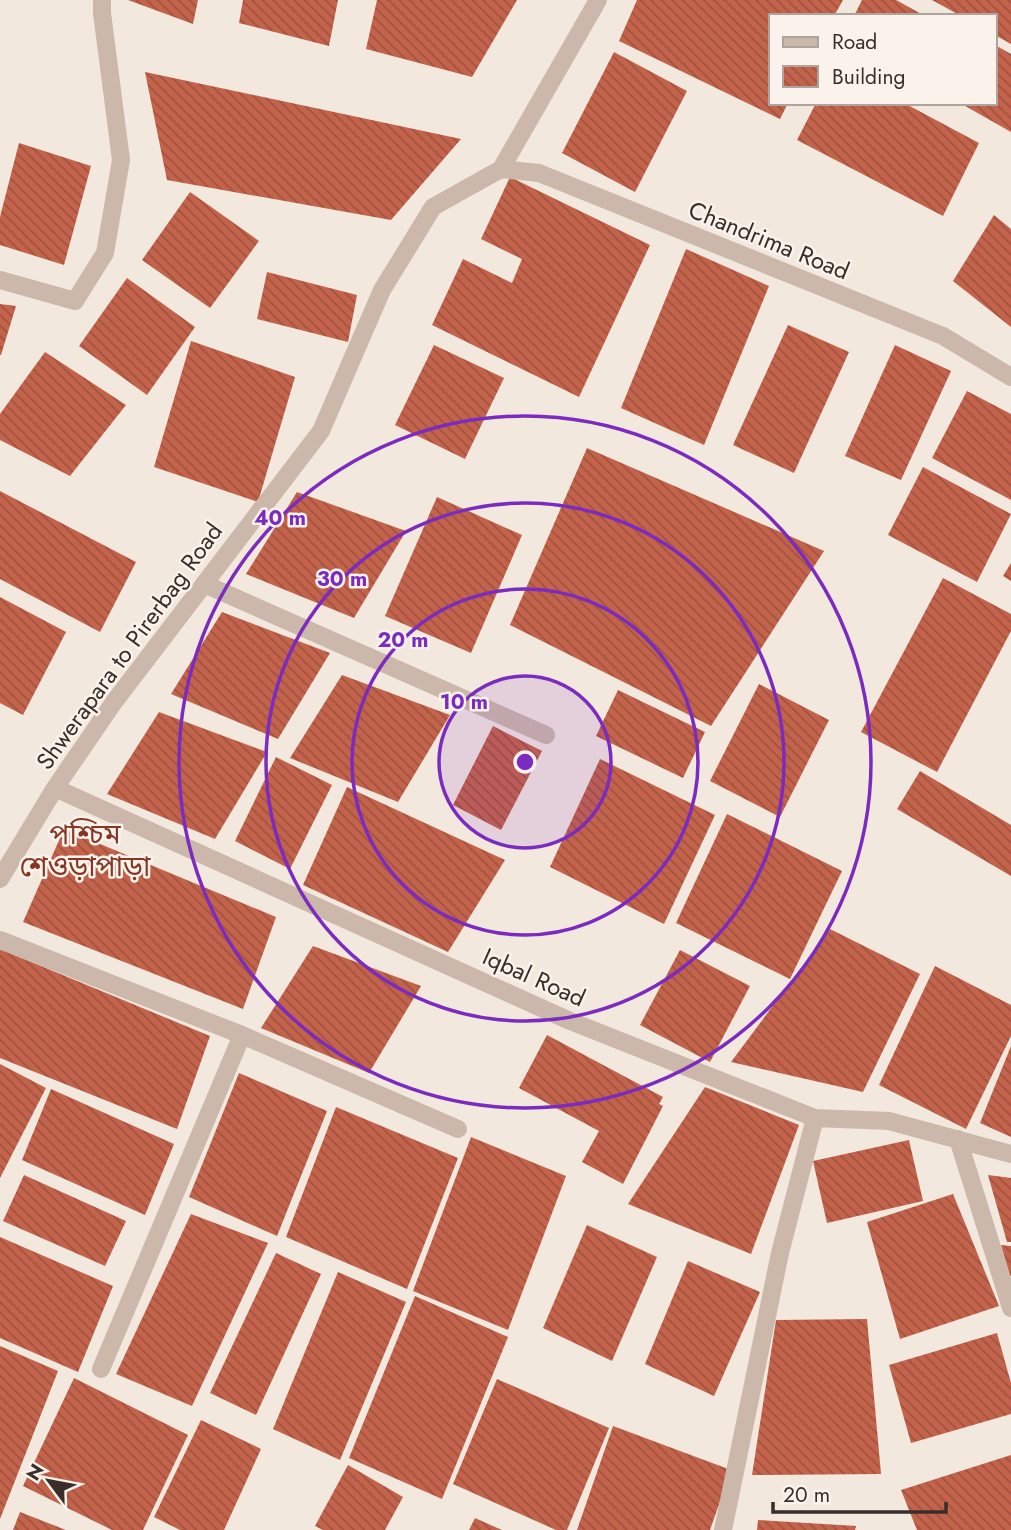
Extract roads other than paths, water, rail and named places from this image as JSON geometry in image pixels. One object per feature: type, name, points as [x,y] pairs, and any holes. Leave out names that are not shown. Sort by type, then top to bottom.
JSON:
[{"type":"street","points":[[0,280],[75,301],[105,253],[121,160],[102,0]]},
{"type":"street","points":[[501,169],[598,0]]},
{"type":"street","name":"Chandrima Road","points":[[501,169],[539,173],[943,336],[1011,376]]},
{"type":"street","name":"Shwerapara to Pirerbag Road","points":[[0,879],[55,788],[114,702],[321,430],[382,290],[433,207],[501,169]]},
{"type":"street","points":[[204,584],[546,735]]},
{"type":"street","name":"Iqbal Road","points":[[55,788],[570,1021],[815,1118],[889,1121],[1011,1154]]},
{"type":"street","points":[[0,940],[242,1035],[458,1129]]},
{"type":"street","points":[[102,1369],[242,1035]]},
{"type":"street","points":[[723,1530],[780,1253],[815,1118]]},
{"type":"street","points":[[958,1139],[1011,1308]]},
{"type":"district","name":"পশ্চিম শেওড়াপাড়া","points":[[85,850]]}]
